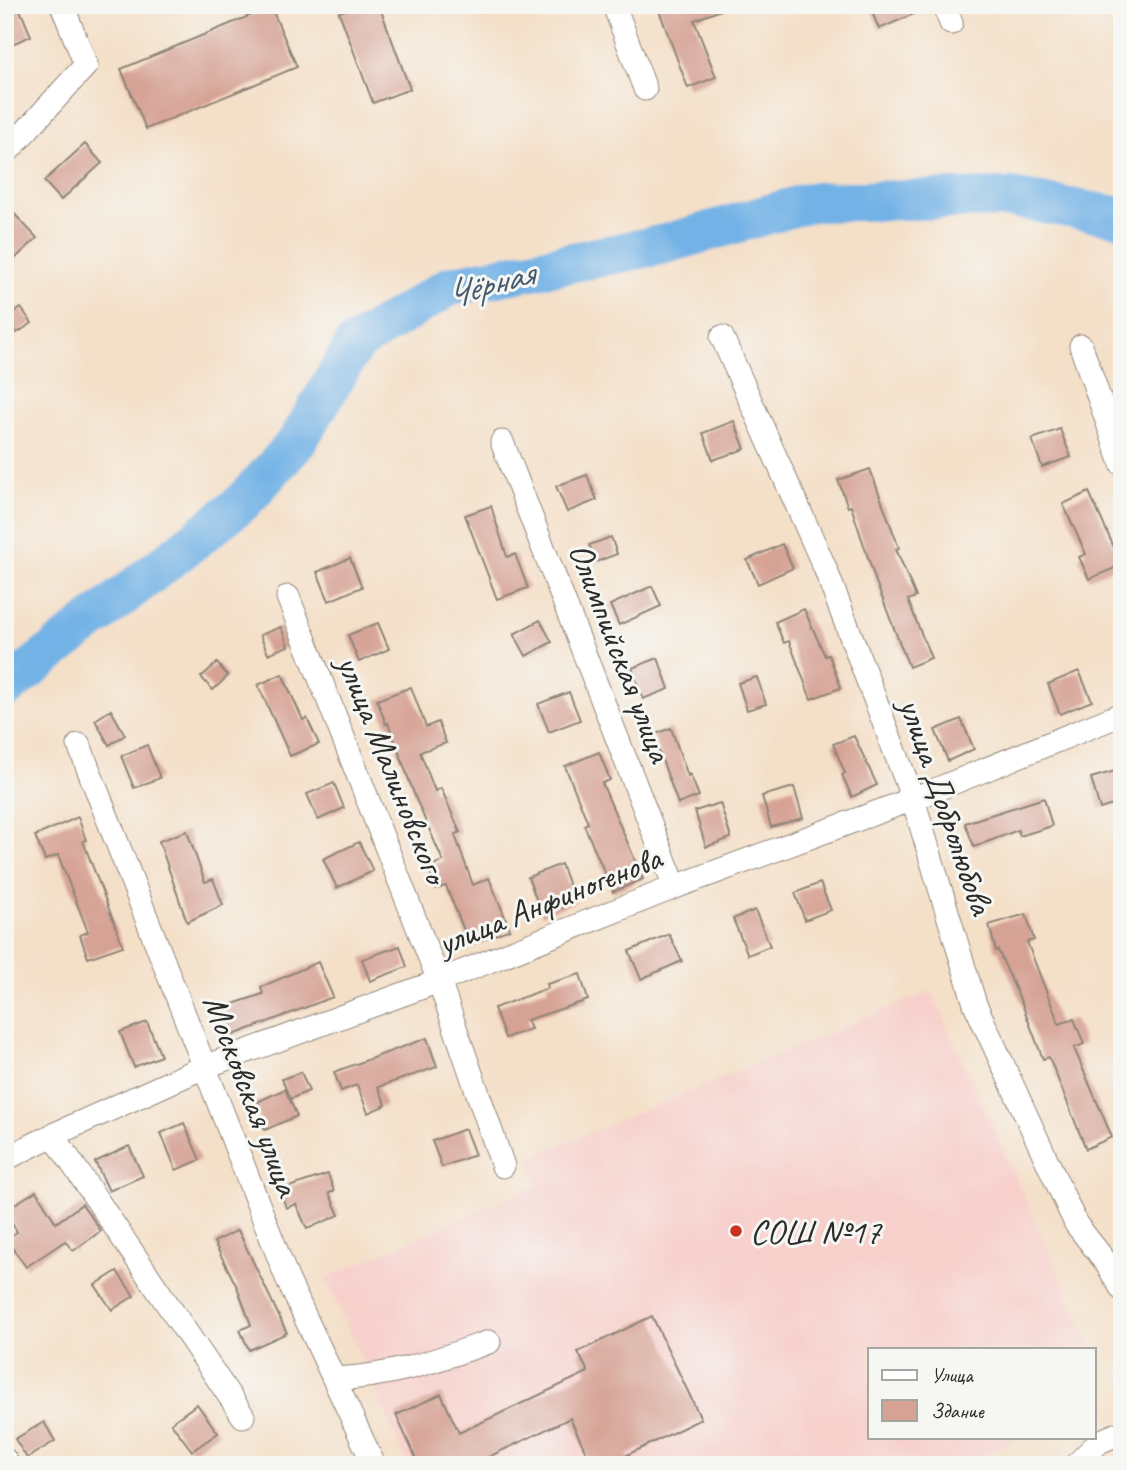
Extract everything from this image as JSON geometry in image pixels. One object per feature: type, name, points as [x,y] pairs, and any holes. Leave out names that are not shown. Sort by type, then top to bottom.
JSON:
[{"type":"street","points":[[5,154],[86,65],[62,5]]},
{"type":"street","points":[[614,5],[645,89]]},
{"type":"street","name":"улица Добролюбова","points":[[722,337],[825,568],[913,799],[975,1004],[1076,1224],[1105,1261],[1122,1289]]},
{"type":"street","points":[[1081,346],[1122,464]]},
{"type":"street","name":"Олимпийская улица","points":[[502,442],[675,887]]},
{"type":"street","name":"улица Малиновского","points":[[288,597],[439,981],[503,1166]]},
{"type":"street","name":"улица Анфиногенова","points":[[5,1159],[204,1067],[439,981],[675,887],[913,799],[1122,714]]},
{"type":"street","name":"Московская улица","points":[[79,744],[287,1278],[335,1379],[371,1464]]},
{"type":"street","points":[[53,1135],[243,1416]]},
{"type":"street","points":[[335,1379],[370,1378],[410,1370],[489,1342]]},
{"type":"street","points":[[1076,1465],[1099,1442],[1122,1432]]},
{"type":"street","points":[[5,1460],[8,1465]]},
{"type":"shaded area","name":"СОШ №17","points":[[931,991],[1093,1348],[868,1348],[868,1438],[1020,1438],[964,1465],[408,1465],[326,1278],[539,1185],[529,1158]]},
{"type":"building","points":[[5,5],[18,5],[31,36],[5,47]]},
{"type":"building","points":[[359,5],[379,5],[410,89],[373,103],[339,12]]},
{"type":"building","points":[[657,5],[729,5],[694,20],[716,77],[688,88]]},
{"type":"building","points":[[869,5],[930,5],[930,7],[879,29]]},
{"type":"building","points":[[271,7],[297,67],[146,129],[121,69]]},
{"type":"building","points":[[85,144],[102,163],[61,200],[44,181]]},
{"type":"building","points":[[5,204],[37,238],[5,268]]},
{"type":"building","points":[[21,308],[32,323],[17,333],[6,318]]},
{"type":"building","points":[[734,421],[745,449],[713,460],[703,433]]},
{"type":"building","points":[[1060,429],[1071,457],[1042,467],[1032,439]]},
{"type":"building","points":[[870,469],[899,548],[896,549],[916,597],[908,600],[931,658],[909,667],[876,582],[851,506],[848,507],[838,480]]},
{"type":"building","points":[[587,475],[597,500],[567,512],[556,486]]},
{"type":"building","points":[[1089,492],[1122,565],[1089,579],[1079,557],[1086,554],[1063,504]]},
{"type":"building","points":[[491,506],[507,557],[515,554],[528,588],[497,599],[465,515]]},
{"type":"building","points":[[611,537],[617,554],[596,562],[589,545]]},
{"type":"building","points":[[782,544],[793,568],[758,584],[747,560]]},
{"type":"building","points":[[350,558],[362,587],[329,601],[317,572]]},
{"type":"building","points":[[652,586],[661,606],[619,625],[610,605]]},
{"type":"building","points":[[804,609],[825,656],[829,655],[841,688],[811,699],[789,641],[784,643],[775,622]]},
{"type":"building","points":[[540,620],[552,642],[526,656],[514,634]]},
{"type":"building","points":[[378,623],[389,649],[359,662],[348,635]]},
{"type":"building","points":[[281,627],[288,646],[268,654],[260,635]]},
{"type":"building","points":[[658,658],[669,689],[643,699],[632,668]]},
{"type":"building","points":[[217,663],[228,676],[213,690],[201,677]]},
{"type":"building","points":[[1079,671],[1092,701],[1060,714],[1048,684]]},
{"type":"building","points":[[282,674],[303,720],[307,718],[319,744],[290,756],[258,685]]},
{"type":"building","points":[[757,677],[766,704],[747,710],[738,683]]},
{"type":"building","points":[[411,687],[426,727],[438,722],[446,743],[420,752],[435,791],[441,788],[460,832],[455,835],[473,885],[489,878],[510,929],[470,945],[446,886],[436,889],[428,867],[443,861],[377,700]]},
{"type":"building","points":[[569,692],[580,720],[549,732],[538,704]]},
{"type":"building","points":[[111,710],[125,735],[109,745],[95,720]]},
{"type":"building","points":[[961,719],[974,749],[948,761],[935,730]]},
{"type":"building","points":[[671,728],[688,776],[690,774],[699,796],[678,804],[653,735]]},
{"type":"building","points":[[854,736],[877,785],[852,797],[833,744]]},
{"type":"building","points":[[147,745],[160,778],[134,788],[121,756]]},
{"type":"building","points":[[599,752],[610,780],[602,783],[643,879],[613,892],[584,825],[588,823],[565,766]]},
{"type":"building","points":[[1122,769],[1122,802],[1100,809],[1091,778]]},
{"type":"building","points":[[334,783],[344,808],[318,820],[307,794]]},
{"type":"building","points":[[794,787],[803,818],[771,827],[762,796]]},
{"type":"building","points":[[1044,798],[1052,826],[1020,836],[1018,830],[974,847],[965,823]]},
{"type":"building","points":[[720,803],[731,838],[706,847],[695,811]]},
{"type":"building","points":[[78,817],[86,840],[83,841],[123,946],[88,958],[80,935],[88,932],[58,855],[45,860],[35,836]]},
{"type":"building","points":[[187,831],[205,882],[213,879],[223,905],[187,922],[159,841]]},
{"type":"building","points":[[359,842],[373,871],[337,888],[323,859]]},
{"type":"building","points":[[561,864],[575,902],[542,915],[528,877]]},
{"type":"building","points":[[820,883],[831,910],[805,920],[795,893]]},
{"type":"building","points":[[755,910],[770,946],[748,955],[733,919]]},
{"type":"building","points":[[1026,914],[1034,940],[1027,942],[1059,1024],[1074,1019],[1084,1044],[1074,1048],[1112,1137],[1086,1149],[1049,1057],[1043,1059],[1022,1004],[998,950],[996,951],[989,925]]},
{"type":"building","points":[[669,934],[682,961],[641,979],[629,951]]},
{"type":"building","points":[[400,946],[407,967],[370,981],[362,959]]},
{"type":"building","points":[[318,962],[333,997],[231,1036],[221,1008],[263,994],[261,987]]},
{"type":"building","points":[[580,974],[588,1000],[527,1020],[531,1029],[505,1038],[494,1008],[548,988],[547,984]]},
{"type":"building","points":[[147,1022],[161,1056],[134,1067],[120,1032]]},
{"type":"building","points":[[427,1038],[437,1067],[378,1087],[386,1105],[368,1113],[357,1085],[341,1091],[334,1072]]},
{"type":"building","points":[[301,1072],[309,1091],[290,1099],[282,1079]]},
{"type":"building","points":[[285,1089],[297,1116],[265,1130],[253,1104]]},
{"type":"building","points":[[184,1123],[200,1160],[176,1170],[161,1133]]},
{"type":"building","points":[[465,1129],[475,1155],[442,1167],[432,1141]]},
{"type":"building","points":[[129,1146],[143,1176],[109,1191],[95,1162]]},
{"type":"building","points":[[328,1174],[334,1191],[329,1193],[339,1215],[307,1229],[296,1204],[286,1208],[280,1190]]},
{"type":"building","points":[[36,1191],[56,1223],[82,1204],[101,1231],[73,1251],[65,1241],[26,1267],[6,1239],[17,1232],[5,1210]]},
{"type":"building","points":[[238,1230],[287,1333],[249,1350],[240,1330],[251,1325],[237,1287],[214,1242]]},
{"type":"building","points":[[117,1271],[134,1296],[112,1310],[95,1285]]},
{"type":"building","points":[[652,1316],[701,1419],[627,1455],[632,1465],[592,1465],[570,1418],[472,1465],[419,1465],[396,1415],[441,1394],[459,1433],[588,1372],[578,1352]]},
{"type":"building","points":[[197,1404],[218,1433],[192,1451],[171,1423]]},
{"type":"building","points":[[44,1422],[55,1441],[27,1458],[15,1439]]},
{"type":"waterway","name":"Чёрная","points":[[5,689],[243,502],[297,442],[355,344],[450,286],[665,244],[811,202],[1011,198],[1122,217]]},
{"type":"place","name":"СОШ №17","points":[[736,1231]]}]
